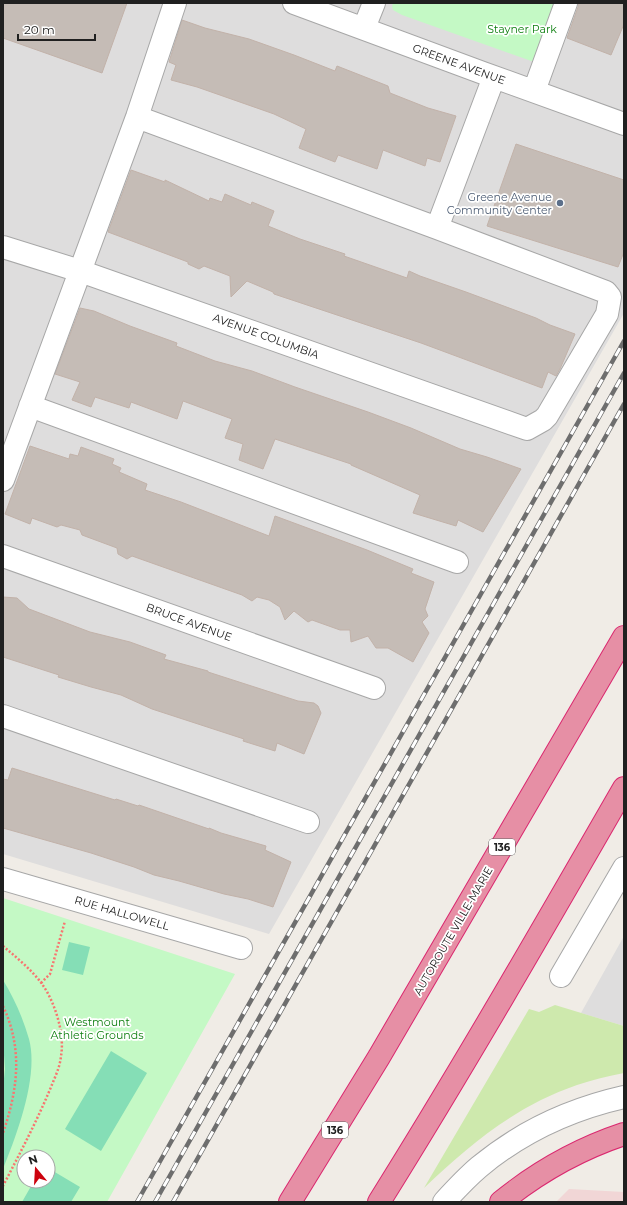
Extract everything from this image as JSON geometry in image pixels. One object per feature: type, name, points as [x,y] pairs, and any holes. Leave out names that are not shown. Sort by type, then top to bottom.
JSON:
[{"type":"highway","name":"AUTOROUTE VILLE-MARIE","points":[[290,1202],[379,1057],[624,637]]},
{"type":"highway","points":[[378,1202],[416,1142],[525,960],[624,788]]},
{"type":"highway","points":[[501,1202],[519,1188],[566,1158],[624,1134]]},
{"type":"street","points":[[3,480],[137,117],[175,3]]},
{"type":"street","name":"GREENE AVENUE","points":[[294,3],[624,124]]},
{"type":"street","points":[[364,28],[374,3]]},
{"type":"street","points":[[534,91],[566,3]]},
{"type":"street","points":[[137,117],[437,228],[494,77]]},
{"type":"street","name":"AVENUE COLUMBIA","points":[[3,247],[80,270],[527,429],[543,420],[551,410],[606,314],[610,304],[610,297],[606,292],[437,228]]},
{"type":"street","points":[[30,406],[457,562]]},
{"type":"street","name":"BRUCE AVENUE","points":[[3,556],[374,688]]},
{"type":"street","points":[[3,716],[308,822]]},
{"type":"street","points":[[561,976],[624,868]]},
{"type":"street","name":"RUE HALLOWELL","points":[[3,879],[241,948]]},
{"type":"street","points":[[444,1202],[477,1168],[521,1137],[540,1126],[563,1116],[590,1106],[624,1097]]},
{"type":"path","points":[[42,983],[50,974],[65,918]]},
{"type":"path","points":[[3,946],[42,983],[48,994],[57,1014],[61,1036],[62,1055],[47,1097],[3,1186]]},
{"type":"path","points":[[3,1006],[11,1026],[16,1058],[15,1089],[12,1105],[3,1133]]},
{"type":"shaded area","points":[[3,3],[624,3],[624,313],[269,934],[3,854]]},
{"type":"shaded area","points":[[624,936],[624,1026],[581,1013]]},
{"type":"shaded area","points":[[569,1189],[624,1192],[624,1202],[556,1202]]},
{"type":"green space","name":"Stayner Park","points":[[393,3],[560,3],[537,63],[402,15],[393,10]]},
{"type":"green space","name":"Westmount Athletic Grounds","points":[[3,898],[235,974],[107,1202],[3,1202]]},
{"type":"green space","points":[[69,942],[90,947],[83,975],[62,970]]},
{"type":"green space","points":[[3,980],[21,1016],[29,1039],[31,1070],[25,1105],[3,1169],[3,1088],[5,1069],[3,1041]]},
{"type":"green space","points":[[555,1005],[624,1026],[624,1073],[577,1085],[534,1104],[514,1115],[459,1156],[424,1188],[529,1009],[539,1012]]},
{"type":"green space","points":[[111,1051],[147,1073],[101,1151],[65,1129]]},
{"type":"green space","points":[[56,1173],[80,1187],[71,1202],[22,1202],[29,1189],[56,1189]]},
{"type":"building","points":[[3,3],[127,3],[102,73],[3,38]]},
{"type":"building","points":[[578,3],[624,3],[624,24],[611,55],[567,38]]},
{"type":"building","points":[[182,20],[205,28],[249,39],[335,71],[337,66],[388,86],[390,93],[428,108],[456,116],[440,162],[427,158],[425,166],[383,150],[377,169],[338,155],[335,162],[299,148],[306,129],[274,114],[197,87],[171,80],[176,65],[169,62]]},
{"type":"building","name":"Greene Avenue Community Center","points":[[516,144],[624,180],[624,252],[618,267],[487,226]]},
{"type":"building","points":[[131,170],[165,182],[165,180],[209,201],[210,198],[222,202],[225,194],[251,205],[252,202],[274,211],[268,226],[300,239],[345,254],[344,256],[407,278],[409,271],[575,334],[556,376],[548,372],[542,388],[421,343],[274,294],[273,292],[247,281],[231,297],[230,276],[204,266],[199,269],[188,264],[188,262],[108,232]]},
{"type":"building","points":[[80,308],[94,311],[177,343],[176,346],[215,361],[252,371],[411,428],[460,449],[521,469],[483,532],[458,520],[456,526],[413,513],[420,495],[351,464],[275,439],[263,469],[239,460],[243,444],[225,438],[232,419],[183,401],[177,419],[131,402],[129,408],[95,397],[91,407],[72,400],[80,382],[55,374]]},
{"type":"building","points":[[30,446],[69,459],[70,454],[78,456],[81,447],[114,459],[112,464],[121,468],[119,472],[147,484],[145,490],[181,502],[269,536],[275,516],[367,550],[413,569],[411,573],[434,582],[425,609],[428,616],[422,622],[429,633],[413,662],[388,648],[376,648],[368,636],[351,642],[350,630],[340,630],[312,620],[308,622],[294,611],[285,620],[280,607],[269,600],[257,597],[252,601],[242,595],[132,556],[127,559],[118,554],[117,548],[82,535],[80,530],[61,525],[57,527],[32,518],[30,524],[5,514]]},
{"type":"building","points":[[3,597],[17,598],[29,609],[90,632],[130,642],[166,655],[164,659],[208,671],[298,701],[314,703],[318,706],[321,713],[304,754],[277,743],[275,751],[243,741],[244,739],[152,709],[121,695],[58,677],[59,675],[3,657]]},
{"type":"building","points":[[12,768],[115,800],[139,805],[221,833],[266,846],[265,850],[291,862],[273,907],[248,899],[154,875],[91,853],[3,828],[3,779],[8,780]]},
{"type":"railway","points":[[137,1202],[624,341]]},
{"type":"railway","points":[[155,1202],[624,373]]},
{"type":"railway","points":[[173,1202],[624,404]]},
{"type":"place","name":"Greene Avenue Community Center","points":[[560,203]]}]
